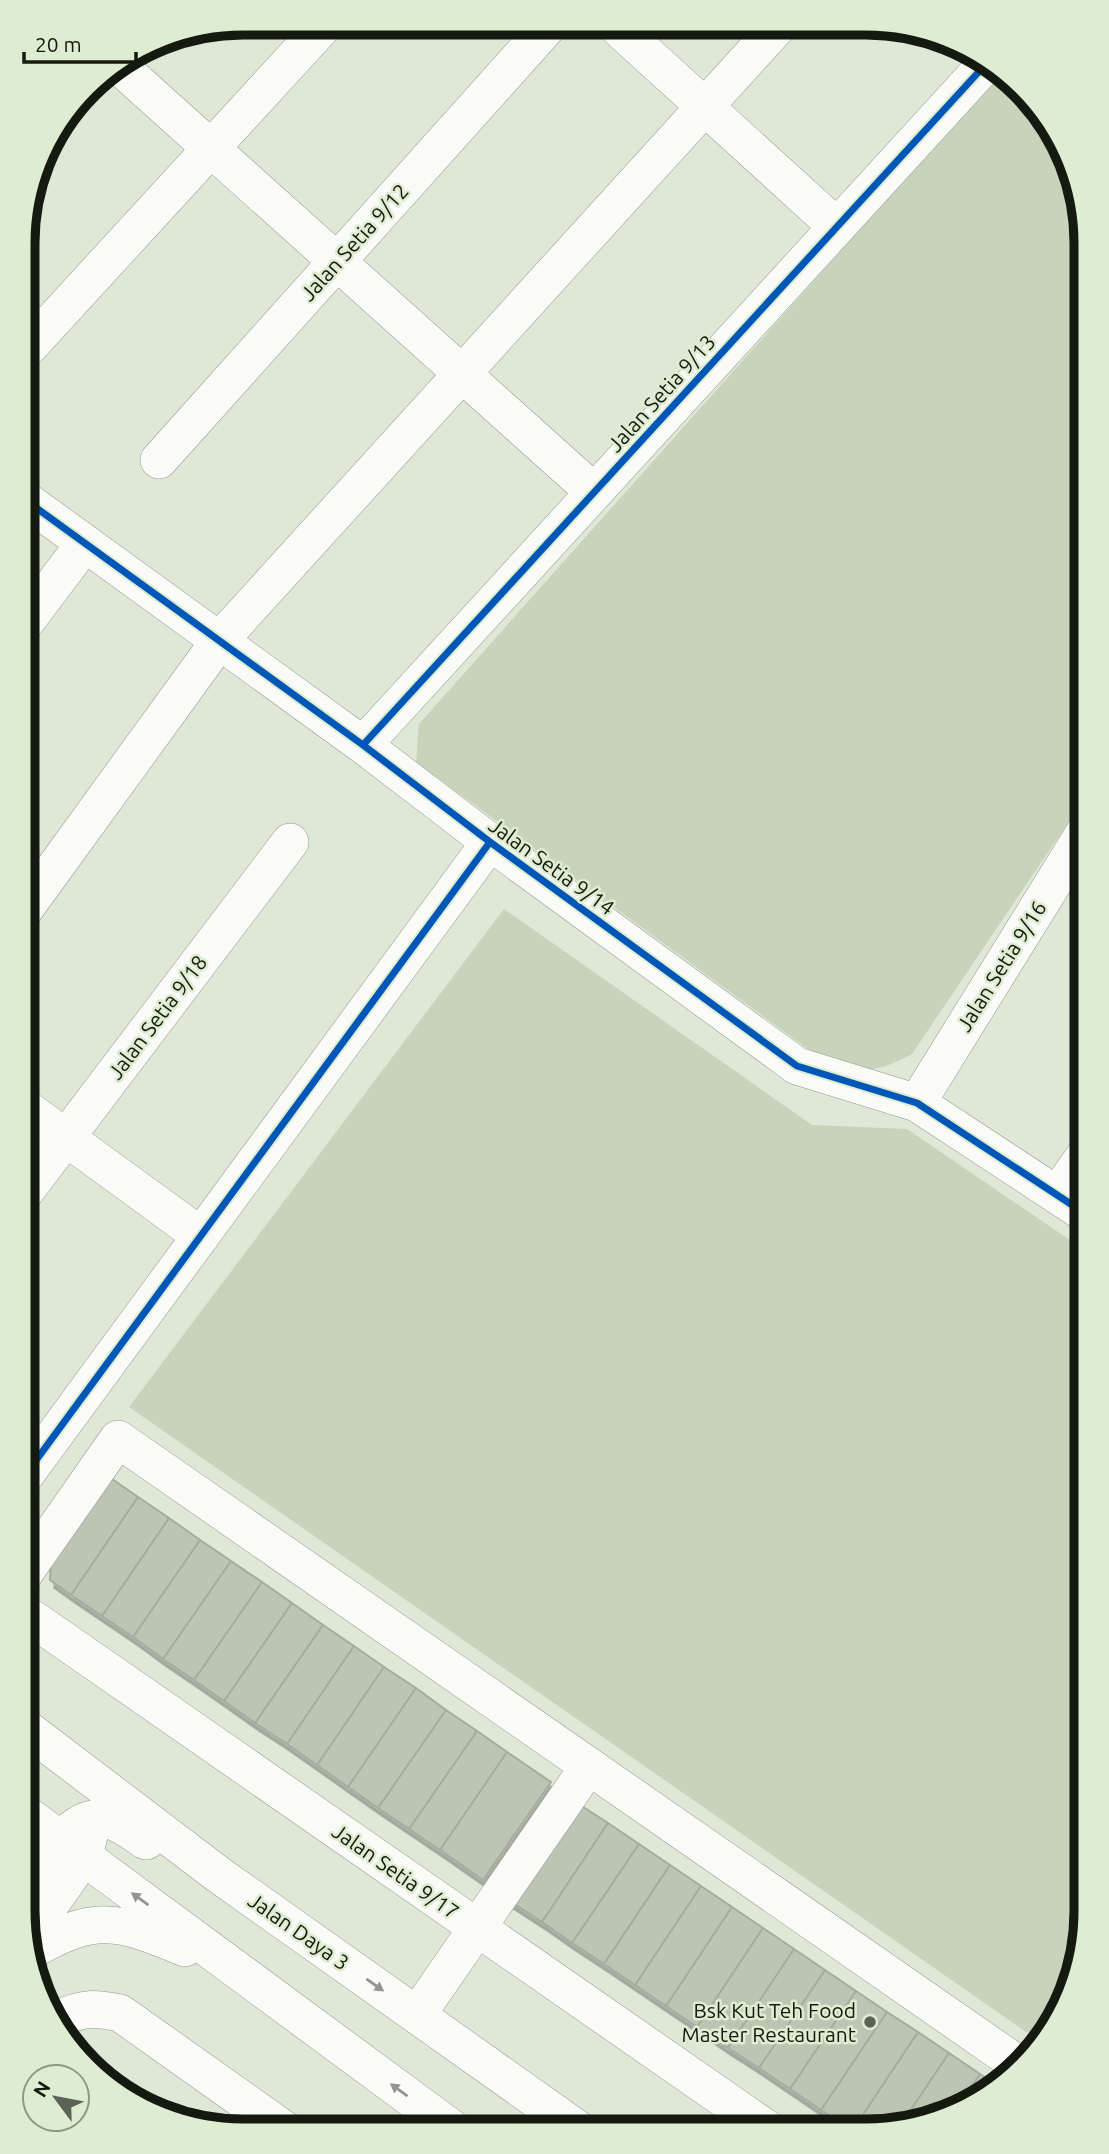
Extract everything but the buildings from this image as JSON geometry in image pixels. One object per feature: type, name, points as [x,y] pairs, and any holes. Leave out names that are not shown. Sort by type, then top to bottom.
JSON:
[{"type":"street","points":[[35,340],[315,35]]},
{"type":"street","name":"Jalan Setia 9/12","points":[[159,460],[540,35]]},
{"type":"street","points":[[626,35],[836,227]]},
{"type":"street","points":[[35,894],[220,640],[770,35]]},
{"type":"street","name":"Jalan Setia 9/13","points":[[363,745],[981,69]]},
{"type":"street","points":[[126,72],[594,492]]},
{"type":"street","name":"Jalan Setia 9/14","points":[[35,507],[220,640],[490,842],[797,1066],[917,1103],[1072,1204]]},
{"type":"street","points":[[35,609],[85,543]]},
{"type":"street","name":"Jalan Setia 9/18","points":[[35,1178],[290,842]]},
{"type":"street","points":[[35,1462],[490,842]]},
{"type":"street","name":"Jalan Setia 9/16","points":[[917,1103],[1074,858]]},
{"type":"street","points":[[35,1115],[201,1236]]},
{"type":"street","points":[[35,1558],[118,1439],[1011,2060]]},
{"type":"street","name":"Jalan Setia 9/17","points":[[35,1620],[753,2119]]},
{"type":"street","name":"Jalan Daya 3","points":[[35,1735],[219,1875],[564,2119]]},
{"type":"street","points":[[35,1758],[79,1797],[77,1838],[35,1919]]},
{"type":"street","points":[[417,2015],[589,1766]]},
{"type":"street","points":[[35,1818],[77,1838],[234,1968],[439,2119]]},
{"type":"street","points":[[35,1879],[102,1818],[119,1824],[181,1864],[219,1875]]},
{"type":"street","points":[[38,1947],[75,1928],[96,1924],[126,1926],[234,1968]]},
{"type":"street","points":[[64,2017],[75,2011],[97,2008],[120,2013],[269,2119]]},
{"type":"green space","points":[[993,79],[1003,87],[1039,127],[1053,151],[1067,189],[1072,216],[1074,814],[912,1054],[880,1068],[862,1070],[827,1063],[416,762],[419,724]]},
{"type":"green space","points":[[504,909],[812,1125],[907,1129],[1074,1243],[1074,1925],[1063,1978],[1053,2003],[1032,2036],[129,1407]]},
{"type":"cycle path","points":[[363,745],[981,69]]},
{"type":"cycle path","points":[[35,507],[363,745],[490,842],[797,1066],[917,1103],[1074,1206]]},
{"type":"cycle path","points":[[35,1462],[490,842]]},
{"type":"place","name":"Bsk Kut Teh Food Master Restaurant","points":[[870,2022]]}]
